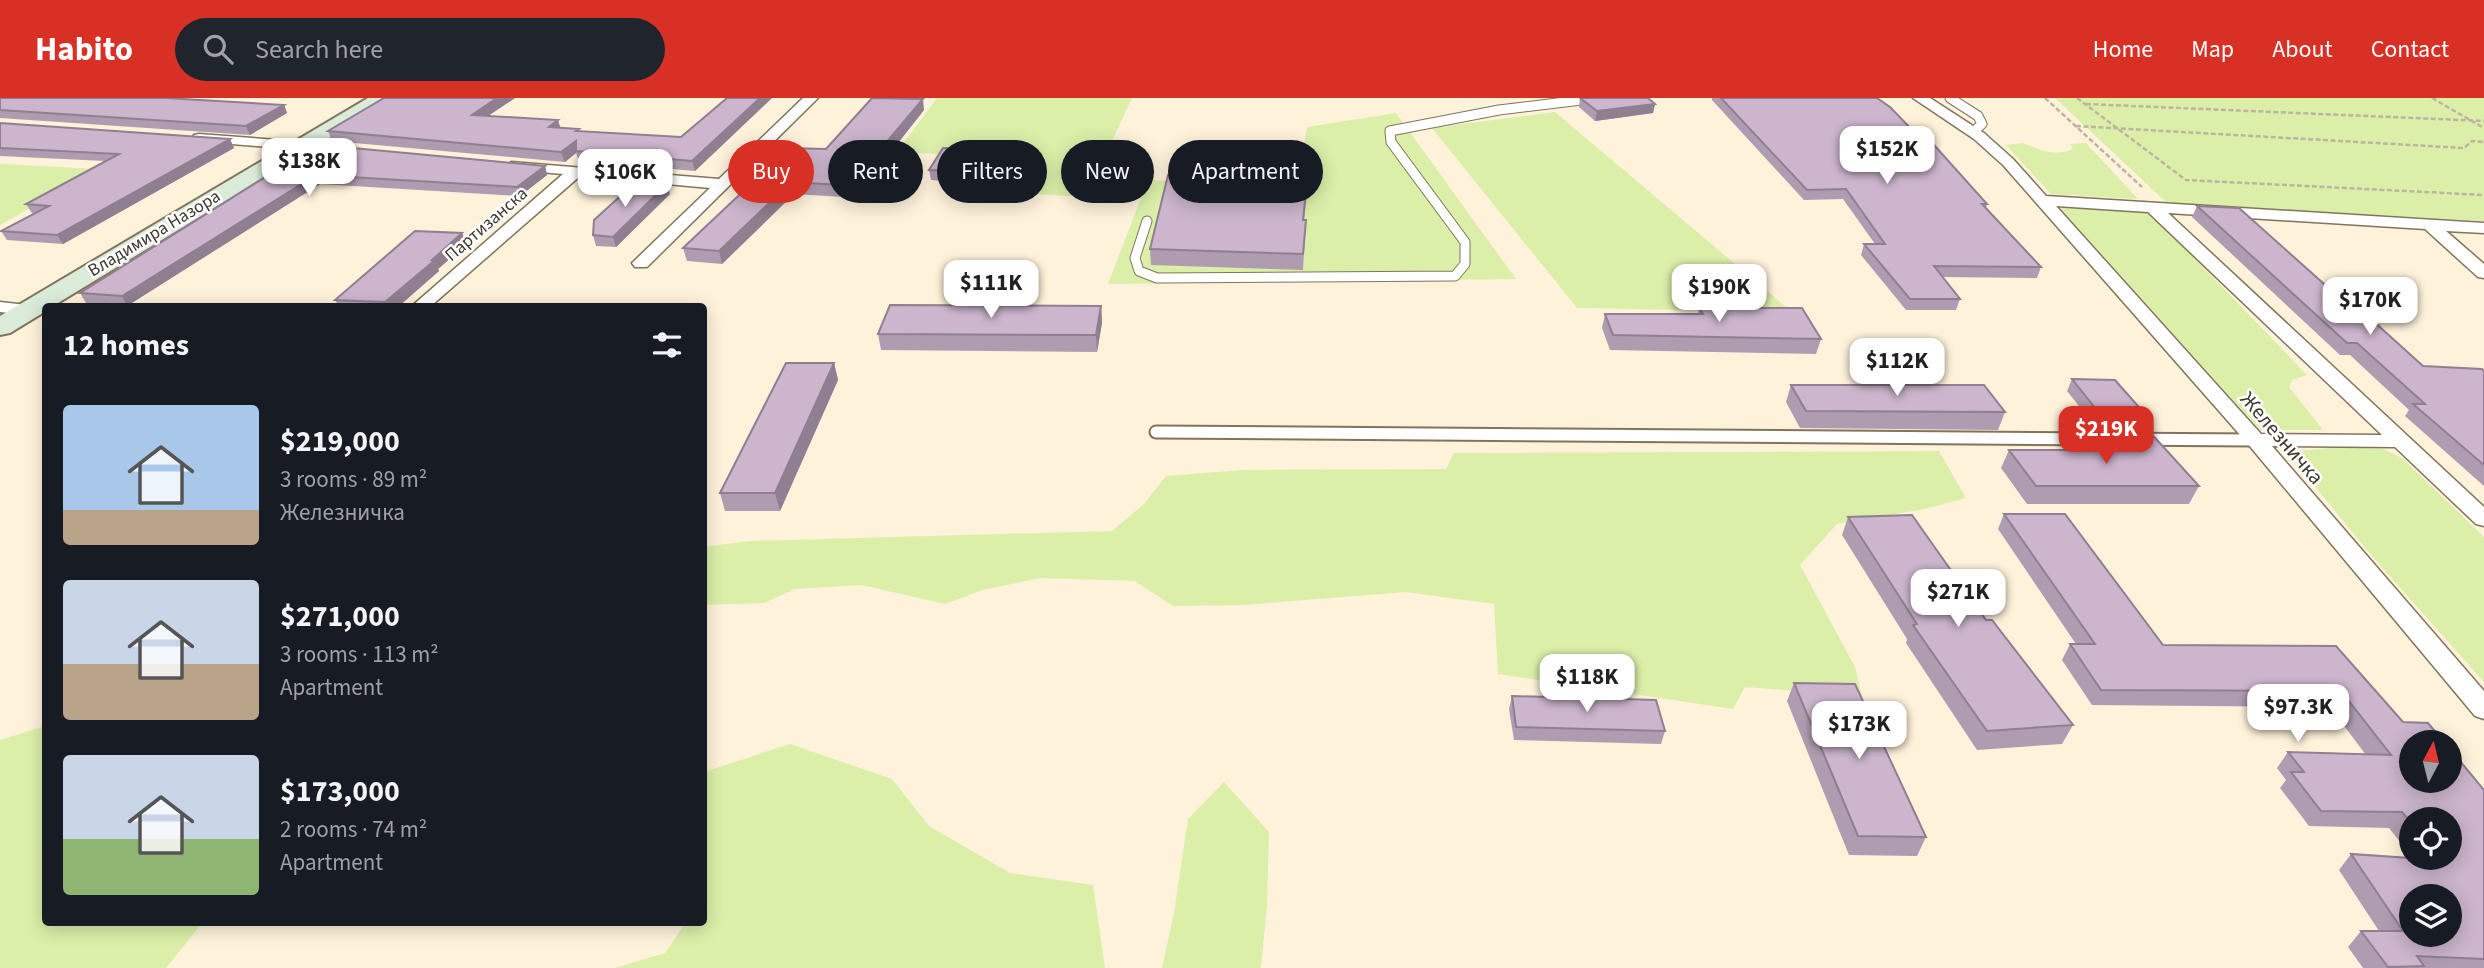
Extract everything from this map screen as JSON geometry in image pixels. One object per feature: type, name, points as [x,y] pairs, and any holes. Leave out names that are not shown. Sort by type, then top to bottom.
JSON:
[{"type":"street","name":"Владимира Назора","points":[[0,327],[382,98]]},
{"type":"street","points":[[641,263],[811,98]]},
{"type":"street","name":"Железничка","points":[[1920,98],[1973,132],[2008,162],[2255,440],[2484,709]]},
{"type":"street","points":[[178,136],[334,148]]},
{"type":"street","points":[[496,163],[722,184]]},
{"type":"street","name":"Партизанска","points":[[424,303],[576,171]]},
{"type":"street","points":[[2041,200],[2484,228]]},
{"type":"street","points":[[2157,206],[2484,519]]},
{"type":"street","points":[[2429,224],[2484,274]]},
{"type":"street","points":[[0,307],[27,310]]},
{"type":"street","points":[[2255,440],[2401,441]]},
{"type":"lane","points":[[1147,221],[1135,258],[1139,271],[1157,278],[1455,276],[1465,264],[1465,242],[1391,142],[1390,131],[1499,110],[1598,98]]},
{"type":"lane","points":[[1950,98],[1978,116],[1982,124],[1973,132]]},
{"type":"lane","points":[[1156,432],[2255,440]]},
{"type":"path","points":[[2045,98],[2157,206]]},
{"type":"path","points":[[2077,98],[2183,178],[2190,180],[2484,195]]},
{"type":"path","points":[[2432,98],[2484,128]]},
{"type":"path","points":[[2085,104],[2484,121]]},
{"type":"path","points":[[2076,126],[2464,148],[2472,141],[2484,142]]},
{"type":"green space","points":[[937,98],[1132,98],[1112,140],[1061,140],[1061,196],[1047,195],[1047,140],[937,140],[937,154],[923,153],[923,140],[906,140]]},
{"type":"green space","points":[[2055,98],[2484,98],[2484,221],[2167,203]]},
{"type":"green space","points":[[1555,112],[1792,312],[1577,308],[1432,128]]},
{"type":"green space","points":[[1396,113],[1516,279],[1108,284],[1139,203],[1154,203],[1154,180],[1168,181],[1168,203],[1323,203],[1323,140],[1305,140],[1307,127]]},
{"type":"green space","points":[[2023,143],[2054,152],[2073,149],[2070,144],[2086,143],[2138,199],[2051,194],[2006,145]]},
{"type":"green space","points":[[0,164],[99,169],[0,225]]},
{"type":"green space","points":[[2060,208],[2149,211],[2307,375],[2292,380],[2289,387],[2323,430],[2260,430]]},
{"type":"green space","points":[[2343,447],[2383,449],[2402,458],[2484,537],[2484,682],[2371,555],[2287,452]]},
{"type":"green space","points":[[1939,451],[1966,498],[1925,509],[1837,524],[1800,565],[1855,667],[1862,696],[1745,687],[1733,709],[1498,674],[1494,604],[1406,592],[1243,605],[1173,606],[1135,581],[1040,578],[983,590],[945,604],[862,585],[795,589],[764,603],[707,605],[707,547],[749,541],[1112,531],[1144,504],[1166,476],[1243,470],[1446,469],[1454,453]]},
{"type":"green space","points":[[42,727],[42,926],[200,926],[166,968],[0,968],[0,740]]},
{"type":"green space","points":[[790,744],[892,779],[929,826],[1010,873],[1093,885],[1105,968],[615,968],[665,953],[683,926],[707,926],[707,771]]},
{"type":"green space","points":[[1224,782],[1269,832],[1267,905],[1261,968],[1162,968],[1174,913],[1188,819]]},
{"type":"building","points":[[0,98],[166,98],[284,105],[246,126],[0,110]]},
{"type":"building","points":[[384,98],[497,98],[472,115],[558,120],[549,127],[579,129],[576,131],[681,137],[727,98],[760,98],[692,161],[576,151],[576,141],[561,152],[328,131]]},
{"type":"building","points":[[872,98],[923,99],[888,140],[834,140]]},
{"type":"building","points":[[1580,98],[1648,98],[1655,104],[1597,111]]},
{"type":"building","points":[[1721,98],[1877,98],[1890,107],[1918,136],[1926,136],[1987,204],[1982,204],[2041,267],[1934,266],[1960,299],[1910,299],[1864,244],[1885,244],[1846,189],[1807,190]]},
{"type":"building","points":[[0,123],[230,139],[57,235],[1,231],[49,206],[26,204],[119,154],[0,148]]},
{"type":"building","points":[[310,144],[545,166],[517,187],[316,175],[122,296],[80,293],[294,159],[288,158]]},
{"type":"building","points":[[828,147],[828,184],[814,183],[814,149]]},
{"type":"building","points":[[937,157],[937,170],[929,170]]},
{"type":"building","points":[[1168,175],[1168,203],[1305,203],[1303,254],[1150,249]]},
{"type":"building","points":[[636,182],[667,184],[613,237],[593,235],[594,220]]},
{"type":"building","points":[[731,203],[769,203],[719,251],[683,248]]},
{"type":"building","points":[[2197,206],[2239,208],[2342,300],[2351,301],[2423,366],[2482,369],[2484,465],[2413,404],[2425,404],[2357,343],[2347,343]]},
{"type":"building","points":[[415,231],[462,233],[385,302],[335,300]]},
{"type":"building","points":[[890,305],[1101,306],[1096,335],[878,334]]},
{"type":"building","points":[[1699,308],[1802,308],[1821,339],[1613,335],[1605,314],[1703,314]]},
{"type":"building","points":[[786,363],[834,363],[775,493],[720,493]]},
{"type":"building","points":[[2072,379],[2115,380],[2145,414],[2126,413],[2131,419],[2104,419]]},
{"type":"building","points":[[1791,385],[1984,385],[2005,412],[1806,411]]},
{"type":"building","points":[[2121,430],[2148,430],[2199,486],[2036,486],[2009,450],[2137,450]]},
{"type":"building","points":[[2004,514],[2065,514],[2163,645],[2336,646],[2403,722],[2428,723],[2434,730],[2399,730],[2399,793],[2462,793],[2462,763],[2484,790],[2484,959],[2417,956],[2424,966],[2388,967],[2361,931],[2399,931],[2399,947],[2462,947],[2462,884],[2399,884],[2399,925],[2351,854],[2399,857],[2399,870],[2462,870],[2462,807],[2399,807],[2399,812],[2321,811],[2291,772],[2304,772],[2288,752],[2391,755],[2341,691],[2101,690],[2070,644],[2095,644]]},
{"type":"building","points":[[1912,515],[1986,620],[1992,620],[2073,725],[1987,731],[1913,625],[1917,624],[1848,517]]},
{"type":"building","points":[[1794,683],[1855,684],[1926,837],[1858,836]]},
{"type":"building","points":[[1512,696],[1656,700],[1665,731],[1516,727]]}]
